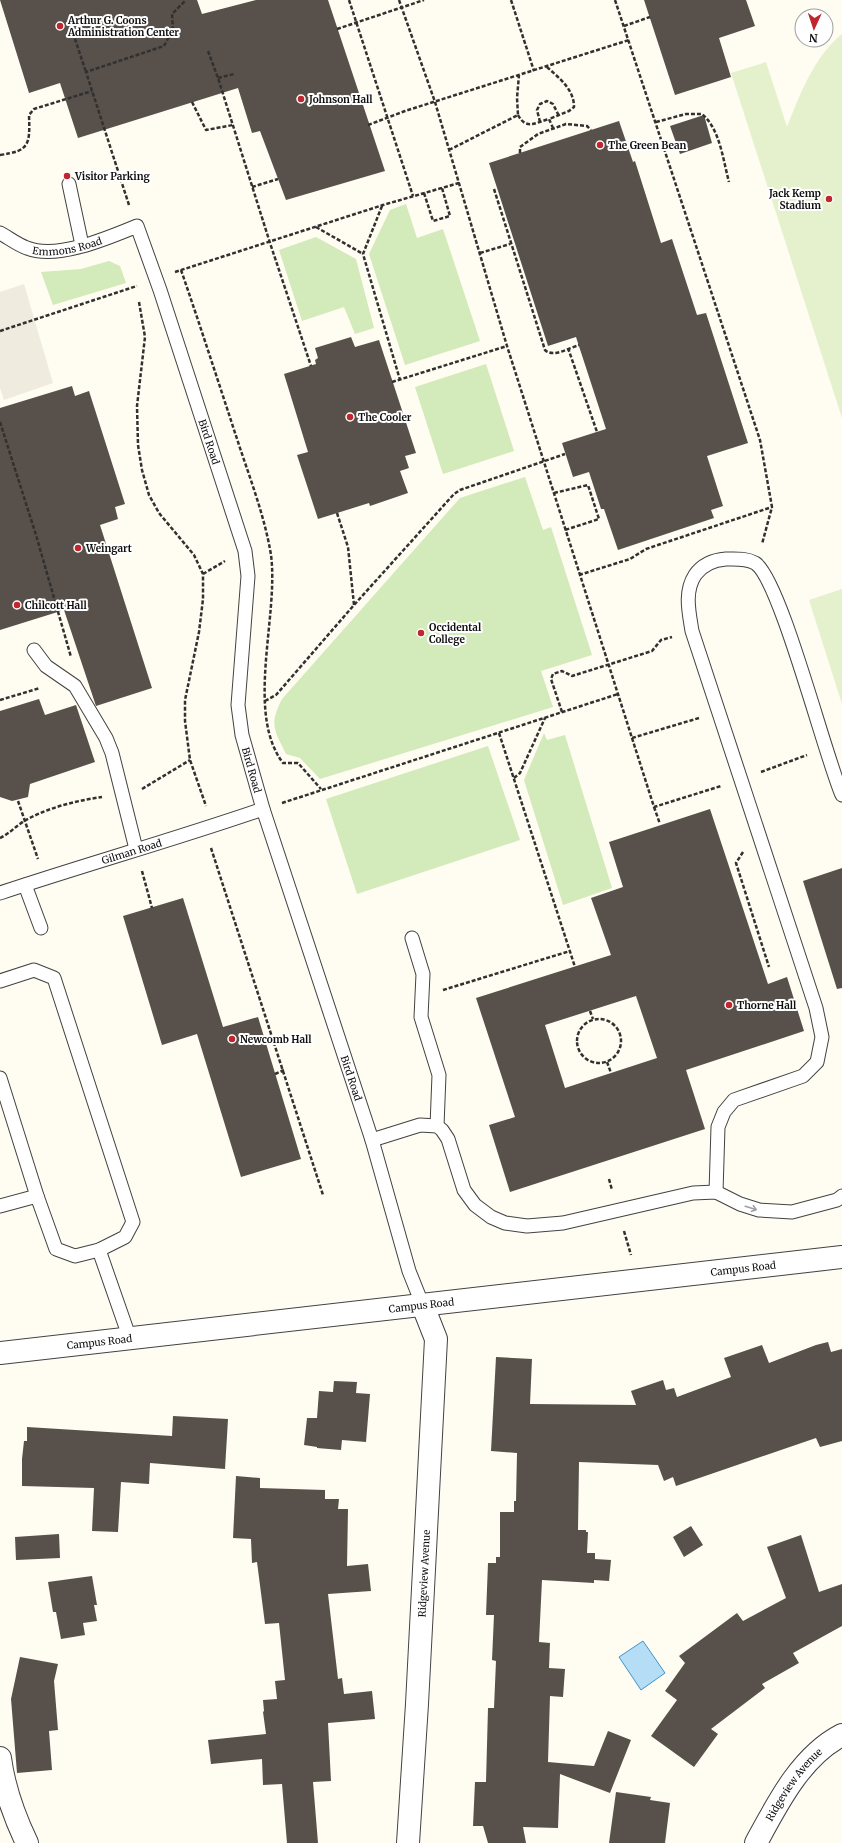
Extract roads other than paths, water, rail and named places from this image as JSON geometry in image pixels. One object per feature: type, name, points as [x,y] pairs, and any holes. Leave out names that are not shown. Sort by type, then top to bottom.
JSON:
[{"type":"street","name":"Campus Road","points":[[0,1353],[424,1306],[842,1257]]},
{"type":"street","name":"Ridgeview Avenue","points":[[408,1843],[417,1704],[436,1339],[424,1306]]},
{"type":"street","name":"Ridgeview Avenue","points":[[756,1843],[777,1804],[797,1774],[828,1742],[842,1735]]},
{"type":"street","points":[[0,1758],[3,1780],[16,1819],[27,1843]]},
{"type":"lane","points":[[69,184],[82,245]]},
{"type":"lane","name":"Emmons Road","points":[[0,233],[27,248],[57,252],[103,240],[137,226]]},
{"type":"lane","name":"Bird Road","points":[[137,226],[156,279],[245,550],[248,576],[238,704],[242,735],[263,809],[372,1140],[409,1271],[424,1306]]},
{"type":"lane","points":[[716,1192],[718,1127],[724,1112],[734,1100],[803,1076],[817,1062],[822,1037],[816,1008],[692,631],[688,603],[690,583],[702,566],[721,559],[741,558],[756,564],[769,581],[782,615],[842,795]]},
{"type":"lane","points":[[34,650],[46,666],[75,686],[106,738],[112,753],[136,849]]},
{"type":"lane","name":"Gilman Road","points":[[0,893],[136,849],[209,828],[263,809]]},
{"type":"lane","points":[[26,885],[41,928]]},
{"type":"lane","points":[[412,938],[423,974],[421,1017],[439,1075],[437,1126]]},
{"type":"lane","points":[[0,980],[34,970],[54,978],[133,1222],[125,1237],[99,1250],[75,1256],[56,1249],[37,1196],[0,1078]]},
{"type":"lane","points":[[372,1140],[420,1124],[437,1126],[442,1130],[448,1139],[464,1190],[475,1205],[491,1217],[505,1223],[527,1226],[563,1223],[693,1193],[716,1192],[740,1204],[759,1210],[792,1212],[838,1200],[842,1196]]},
{"type":"lane","points":[[0,1206],[37,1196]]},
{"type":"lane","points":[[99,1250],[130,1339]]},
{"type":"water","points":[[643,1641],[665,1673],[641,1690],[619,1657]]},
{"type":"place","name":"Arthur G. Coons Administration Center","points":[[60,26]]},
{"type":"place","name":"Johnson Hall","points":[[301,99]]},
{"type":"place","name":"The Green Bean","points":[[600,145]]},
{"type":"place","name":"Visitor Parking","points":[[67,176]]},
{"type":"place","name":"Jack Kemp Stadium","points":[[829,199]]},
{"type":"place","name":"The Cooler","points":[[350,417]]},
{"type":"place","name":"Weingart","points":[[78,548]]},
{"type":"place","name":"Chilcott Hall","points":[[17,605]]},
{"type":"place","name":"Occidental College","points":[[421,633]]},
{"type":"place","name":"Thorne Hall","points":[[729,1005]]},
{"type":"place","name":"Newcomb Hall","points":[[232,1039]]}]
